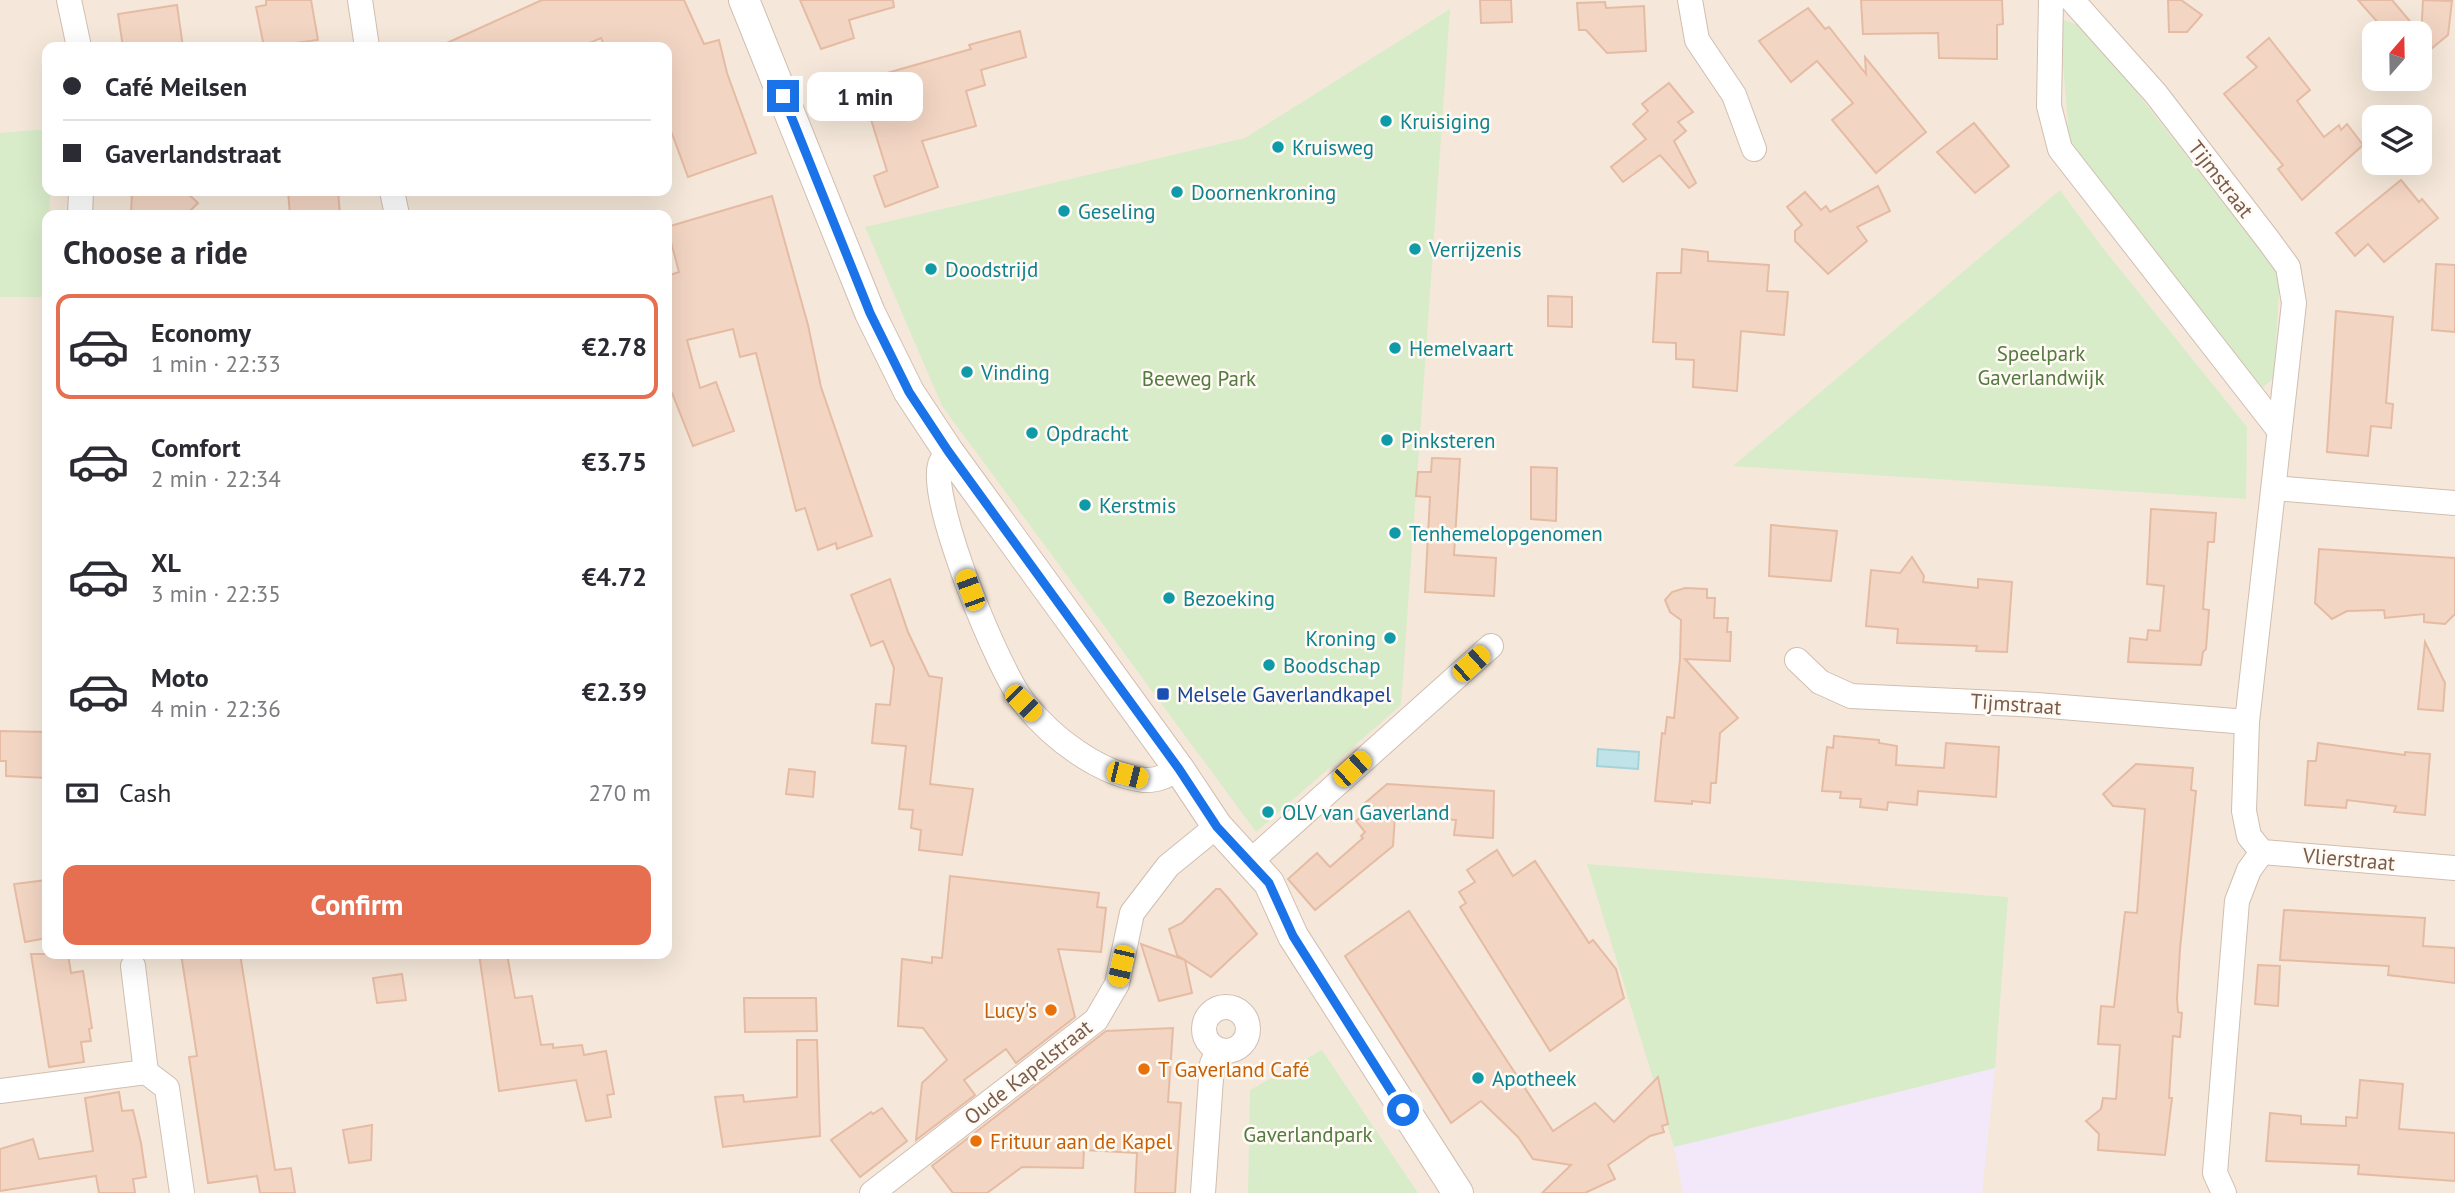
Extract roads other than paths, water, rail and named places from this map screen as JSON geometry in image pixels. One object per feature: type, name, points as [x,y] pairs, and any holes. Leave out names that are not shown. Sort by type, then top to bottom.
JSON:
[{"type":"street","points":[[69,0],[78,42]]},
{"type":"street","points":[[744,0],[870,313],[909,392],[948,451],[1179,769],[1217,827],[1269,883],[1293,936],[1458,1193]]},
{"type":"street","points":[[1690,0],[1697,40],[1734,95],[1754,149]]},
{"type":"street","points":[[2051,0],[2049,106],[2060,149],[2279,430]]},
{"type":"street","name":"Tijmstraat","points":[[2072,0],[2156,94],[2288,267],[2294,303],[2247,722],[2244,811],[2256,844]]},
{"type":"street","points":[[362,1],[366,42]]},
{"type":"street","points":[[948,451],[940,466],[940,482],[953,542],[979,614],[1023,703],[1060,740],[1094,762],[1146,780],[1162,778],[1179,769]]},
{"type":"street","points":[[2274,488],[2455,503]]},
{"type":"street","points":[[1251,861],[1491,646]]},
{"type":"street","name":"Tijmstraat","points":[[1797,660],[1820,682],[1852,696],[2037,705],[2247,722]]},
{"type":"street","name":"Oude Kapelstraat","points":[[872,1193],[1096,1020],[1117,984],[1132,913],[1147,889],[1168,866],[1217,827]]},
{"type":"street","points":[[2224,1193],[2215,1172],[2237,901],[2256,844]]},
{"type":"street","name":"Vlierstraat","points":[[2256,844],[2455,868]]},
{"type":"street","points":[[133,966],[146,1072]]},
{"type":"street","points":[[1203,1193],[1212,1064],[1218,1049]]},
{"type":"street","points":[[0,1091],[146,1072],[167,1088],[182,1193]]},
{"type":"water","points":[[1598,749],[1639,752],[1638,769],[1597,766]]},
{"type":"place","name":"Kruisiging","points":[[1386,121]]},
{"type":"place","name":"Kruisweg","points":[[1278,147]]},
{"type":"place","name":"Doornenkroning","points":[[1177,192]]},
{"type":"place","name":"Geseling","points":[[1064,211]]},
{"type":"place","name":"Verrijzenis","points":[[1415,249]]},
{"type":"place","name":"Doodstrijd","points":[[931,269]]},
{"type":"place","name":"Hemelvaart","points":[[1395,348]]},
{"type":"place","name":"Vinding","points":[[967,372]]},
{"type":"place","name":"Opdracht","points":[[1032,433]]},
{"type":"place","name":"Pinksteren","points":[[1387,440]]},
{"type":"place","name":"Kerstmis","points":[[1085,505]]},
{"type":"place","name":"Tenhemelopgenomen","points":[[1395,533]]},
{"type":"place","name":"Bezoeking","points":[[1169,598]]},
{"type":"place","name":"Kroning","points":[[1390,638]]},
{"type":"place","name":"Boodschap","points":[[1269,665]]},
{"type":"place","name":"Melsele Gaverlandkapel","points":[[1163,694]]},
{"type":"place","name":"OLV van Gaverland","points":[[1268,812]]},
{"type":"place","name":"Lucy's","points":[[1051,1010]]},
{"type":"place","name":"T Gaverland Café","points":[[1144,1069]]},
{"type":"place","name":"Apotheek","points":[[1478,1078]]},
{"type":"place","name":"Frituur aan de Kapel","points":[[976,1141]]},
{"type":"park label","name":"Speelpark Gaverlandwijk","points":[[2041,365]]},
{"type":"park label","name":"Beeweg Park","points":[[1199,378]]},
{"type":"park label","name":"Gaverlandpark","points":[[1308,1134]]}]
